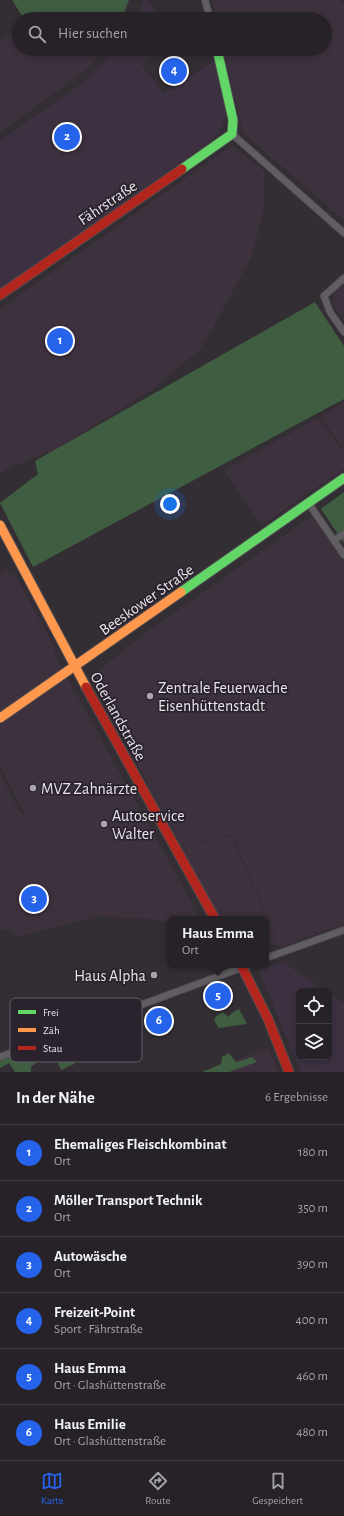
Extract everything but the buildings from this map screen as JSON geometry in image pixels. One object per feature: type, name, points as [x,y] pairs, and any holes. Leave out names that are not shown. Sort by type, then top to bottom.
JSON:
[{"type":"street","points":[[205,0],[208,12]]},
{"type":"street","points":[[219,56],[233,120],[232,134],[344,233]]},
{"type":"street","name":"Fährstraße","points":[[0,295],[232,134]]},
{"type":"street","points":[[344,278],[324,296],[330,312],[344,332]]},
{"type":"street","name":"Beeskower Straße","points":[[0,718],[309,504],[344,478]]},
{"type":"street","points":[[309,504],[344,555]]},
{"type":"street","name":"Oderlandstraße","points":[[0,526],[74,666],[213,916]]},
{"type":"street","points":[[334,540],[344,534]]},
{"type":"street","points":[[269,957],[344,930]]},
{"type":"street","points":[[142,1004],[239,968]]},
{"type":"street","points":[[245,968],[290,1072]]},
{"type":"street","points":[[0,1057],[10,1053]]},
{"type":"shaded area","points":[[143,0],[147,0],[156,12],[137,12]]},
{"type":"shaded area","points":[[212,0],[340,0],[344,5],[344,220],[243,133],[225,56],[332,56],[332,12],[215,12]]},
{"type":"shaded area","points":[[12,32],[12,56],[99,56],[88,68],[0,133],[0,40]]},
{"type":"shaded area","points":[[110,56],[152,56],[141,64],[164,94],[215,60],[223,90],[226,116],[221,130],[207,144],[0,289],[0,141],[84,82],[102,66]]},
{"type":"shaded area","points":[[232,145],[264,171],[264,208],[252,255],[212,330],[200,349],[153,389],[53,451],[32,458],[0,473],[0,309]]},
{"type":"shaded area","points":[[344,284],[344,321],[332,304],[333,293]]},
{"type":"shaded area","points":[[344,402],[344,449],[320,417]]},
{"type":"shaded area","points":[[318,418],[344,452],[344,469],[261,525],[224,470]]},
{"type":"shaded area","points":[[312,516],[344,562],[344,924],[281,947],[269,942],[269,916],[268,916],[232,835],[181,846],[94,684],[96,672],[141,636]]},
{"type":"shaded area","points":[[7,568],[11,575],[14,573],[56,650],[53,652],[199,916],[167,916],[167,922],[97,916],[16,937],[9,928],[0,931],[0,773],[20,813],[27,817],[0,766],[0,572]]},
{"type":"shaded area","points":[[231,836],[267,916],[217,916],[180,847]]},
{"type":"shaded area","points":[[283,962],[322,988],[296,988],[296,1060],[259,971]]},
{"type":"shaded area","points":[[332,995],[344,1003],[344,1072],[301,1072],[296,1060],[332,1060]]},
{"type":"shaded area","points":[[267,1047],[279,1072],[207,1072]]},
{"type":"green space","points":[[12,0],[129,0],[124,12],[20,12]]},
{"type":"green space","points":[[315,302],[344,346],[344,399],[33,567],[0,503],[38,474],[35,461]]},
{"type":"green space","points":[[344,492],[344,543],[321,509]]},
{"type":"green space","points":[[239,1009],[247,1024],[219,1028],[214,1021],[216,1016],[223,1012],[228,1017]]},
{"type":"green space","points":[[229,1053],[236,1062],[252,1057],[257,1062],[229,1072],[202,1072],[221,1064],[222,1057]]},
{"type":"green space","points":[[10,1057],[10,1062],[37,1062],[31,1067],[31,1072],[15,1072],[9,1063],[0,1068],[0,1060]]},
{"type":"green space","points":[[60,1062],[76,1062],[61,1070],[58,1063]]},
{"type":"traffic: fast","points":[[182,169],[232,134],[233,120],[219,56]]},
{"type":"traffic: fast","points":[[181,592],[344,478]]},
{"type":"traffic: slow","points":[[0,525],[86,687]]},
{"type":"traffic: slow","points":[[0,718],[181,592]]},
{"type":"traffic: jam","points":[[0,295],[182,169]]},
{"type":"traffic: jam","points":[[86,687],[213,916]]},
{"type":"traffic: jam","points":[[242,968],[268,1019],[289,1072]]},
{"type":"place","name":"Freizeit-Point","points":[[174,71]]},
{"type":"place","name":"Möller Transport Technik","points":[[67,137]]},
{"type":"place","name":"Ehemaliges Fleischkombinat","points":[[60,341]]},
{"type":"place","name":"Zentrale Feuerwache Eisenhüttenstadt","points":[[150,696]]},
{"type":"place","name":"MVZ Zahnärzte","points":[[33,788]]},
{"type":"place","name":"Autoservice Walter","points":[[104,824]]},
{"type":"place","name":"Autowäsche","points":[[34,899]]},
{"type":"place","name":"Haus Alpha","points":[[154,975]]},
{"type":"place","name":"Haus Emma","points":[[218,996]]},
{"type":"place","name":"Haus Emilie","points":[[159,1021]]}]
